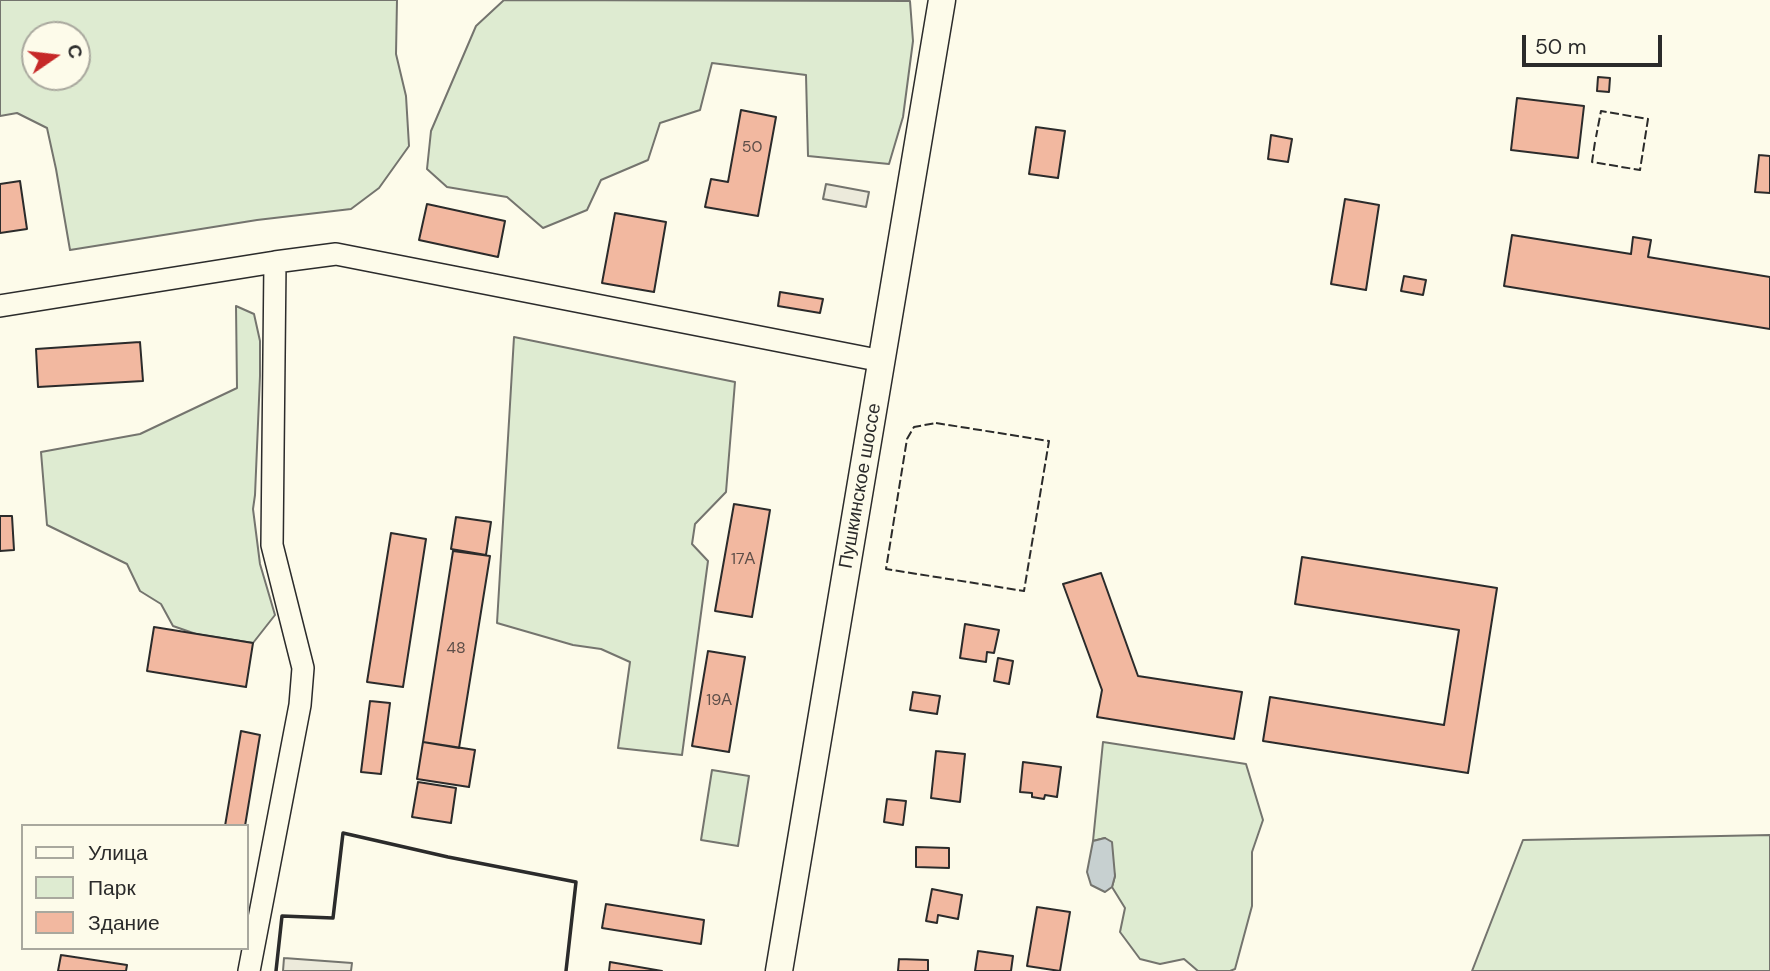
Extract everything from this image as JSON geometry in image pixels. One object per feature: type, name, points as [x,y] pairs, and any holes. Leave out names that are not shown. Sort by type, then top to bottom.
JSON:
[{"type":"main road","name":"Пушкинское шоссе","points":[[779,971],[942,0]]},
{"type":"street","points":[[0,306],[336,254],[882,360]]},
{"type":"street","points":[[249,971],[300,705],[303,668],[272,545],[275,262]]},
{"type":"green space","points":[[0,0],[397,0],[396,54],[406,96],[409,146],[379,188],[351,209],[257,220],[70,250],[47,128],[17,113],[0,116]]},
{"type":"green space","points":[[504,0],[910,1],[913,41],[903,117],[889,164],[808,156],[806,75],[712,63],[700,110],[660,123],[648,160],[601,180],[587,210],[543,228],[507,197],[447,187],[427,169],[431,131],[476,26]]},
{"type":"green space","points":[[236,306],[254,314],[260,341],[253,509],[260,564],[275,615],[253,643],[196,634],[173,626],[161,604],[140,591],[127,564],[47,525],[41,452],[140,434],[237,388]]},
{"type":"green space","points":[[514,337],[735,382],[726,492],[695,524],[692,544],[708,561],[682,755],[618,748],[630,662],[601,649],[573,645],[497,623]]},
{"type":"green space","points":[[1103,742],[1246,764],[1263,820],[1252,852],[1252,906],[1235,969],[1198,971],[1184,959],[1160,964],[1140,959],[1120,932],[1125,908],[1112,887],[1115,876],[1105,838],[1093,841]]},
{"type":"green space","points":[[712,770],[749,776],[738,846],[701,840]]},
{"type":"green space","points":[[1770,835],[1770,971],[1472,971],[1523,840]]},
{"type":"shaded area","points":[[826,184],[869,192],[866,207],[823,199]]},
{"type":"shaded area","points":[[1105,838],[1112,842],[1115,876],[1112,887],[1105,892],[1091,885],[1087,872],[1093,841]]},
{"type":"shaded area","points":[[284,958],[352,963],[351,971],[283,971]]},
{"type":"building","points":[[1598,77],[1610,78],[1609,92],[1597,91]]},
{"type":"building","points":[[1517,98],[1584,106],[1578,158],[1511,150]]},
{"type":"building","points":[[741,110],[776,117],[758,216],[705,207],[711,179],[728,182]]},
{"type":"building","points":[[1036,127],[1065,131],[1058,178],[1029,174]]},
{"type":"building","points":[[1271,135],[1292,139],[1288,162],[1268,159]]},
{"type":"building","points":[[1759,155],[1770,156],[1770,193],[1755,192]]},
{"type":"building","points":[[20,181],[27,229],[0,233],[0,184]]},
{"type":"building","points":[[1345,199],[1379,205],[1366,290],[1331,284]]},
{"type":"building","points":[[427,204],[505,221],[498,257],[419,240]]},
{"type":"building","points":[[615,213],[666,222],[654,292],[602,283]]},
{"type":"building","points":[[1512,235],[1631,254],[1633,237],[1651,240],[1648,257],[1770,277],[1770,329],[1504,286]]},
{"type":"building","points":[[1404,276],[1426,280],[1423,295],[1401,291]]},
{"type":"building","points":[[780,292],[823,299],[820,313],[778,306]]},
{"type":"building","points":[[140,342],[143,381],[38,387],[36,349]]},
{"type":"building","points":[[734,504],[770,510],[752,617],[715,611]]},
{"type":"building","points":[[0,516],[12,516],[14,550],[0,551]]},
{"type":"building","points":[[456,517],[491,522],[486,555],[451,549]]},
{"type":"building","points":[[391,533],[426,539],[403,687],[367,682]]},
{"type":"building","points":[[453,551],[490,556],[459,748],[423,742]]},
{"type":"building","points":[[1302,557],[1497,588],[1468,773],[1263,741],[1270,697],[1444,725],[1459,630],[1295,604]]},
{"type":"building","points":[[1101,573],[1138,676],[1242,692],[1234,739],[1097,717],[1102,690],[1063,584]]},
{"type":"building","points":[[965,624],[999,630],[994,653],[987,652],[986,662],[960,658]]},
{"type":"building","points":[[154,627],[253,643],[246,687],[147,671]]},
{"type":"building","points":[[708,651],[745,657],[729,752],[692,746]]},
{"type":"building","points":[[998,658],[1013,661],[1009,684],[994,681]]},
{"type":"building","points":[[913,692],[940,696],[937,714],[910,710]]},
{"type":"building","points":[[370,701],[390,703],[381,774],[361,772]]},
{"type":"building","points":[[241,731],[260,735],[245,824],[225,824]]},
{"type":"building","points":[[423,742],[475,750],[469,787],[417,779]]},
{"type":"building","points":[[936,751],[965,754],[960,802],[931,798]]},
{"type":"building","points":[[1023,762],[1061,767],[1057,797],[1045,795],[1044,799],[1032,797],[1032,793],[1020,792]]},
{"type":"building","points":[[418,782],[456,788],[451,823],[412,817]]},
{"type":"building","points":[[887,799],[906,801],[903,825],[884,822]]},
{"type":"building","points":[[916,847],[949,848],[949,868],[916,867]]},
{"type":"building","points":[[932,889],[962,895],[958,919],[938,915],[937,923],[926,921]]},
{"type":"building","points":[[606,904],[704,920],[701,944],[602,928]]},
{"type":"building","points":[[1037,907],[1070,912],[1060,971],[1027,966]]},
{"type":"building","points":[[978,951],[1013,956],[1011,971],[975,971]]},
{"type":"building","points":[[61,955],[127,965],[126,971],[58,971]]},
{"type":"building","points":[[899,959],[928,960],[928,971],[898,971]]},
{"type":"building","points":[[610,962],[662,971],[609,971]]},
{"type":"fence","points":[[1595,142],[1592,162],[1640,170],[1648,119],[1601,111],[1596,137]]},
{"type":"fence","points":[[936,423],[1049,441],[1024,591],[886,569],[907,439],[914,427],[936,423]]},
{"type":"wall","points":[[276,971],[282,916],[333,918],[343,833],[576,882],[566,971]]}]
